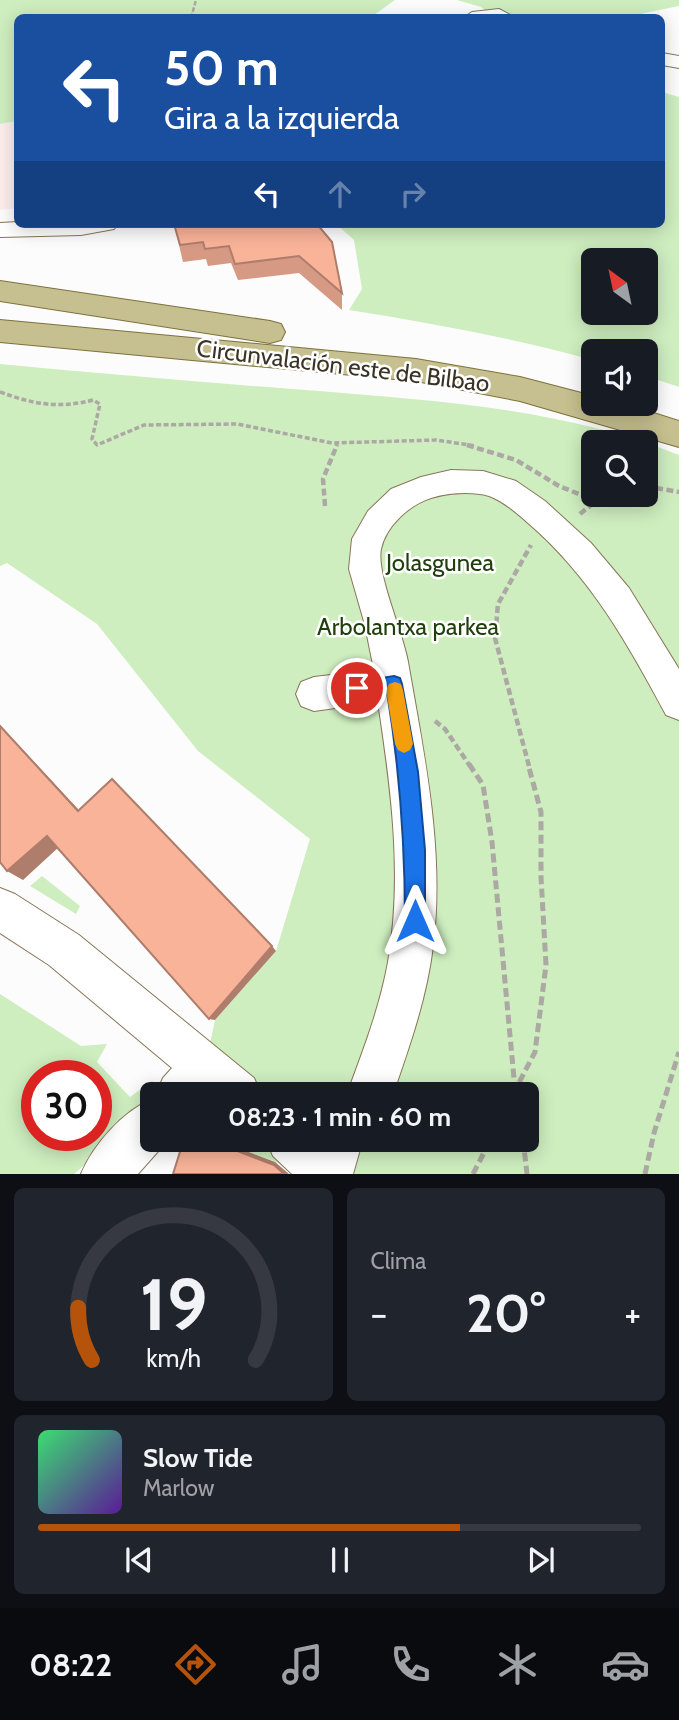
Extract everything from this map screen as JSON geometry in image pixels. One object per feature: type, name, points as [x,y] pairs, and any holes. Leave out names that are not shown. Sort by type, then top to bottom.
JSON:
[{"type":"main road","points":[[0,291],[282,334]]},
{"type":"main road","name":"Circunvalación este de Bilbao","points":[[0,306],[468,354],[581,379]]},
{"type":"main road","name":"Circunvalación este de Bilbao","points":[[0,331],[416,370],[520,389],[679,434]]},
{"type":"main road","points":[[0,344],[149,356],[256,355]]},
{"type":"main road","points":[[658,400],[679,407]]},
{"type":"street","points":[[0,230],[44,228]]},
{"type":"street","points":[[374,1082],[392,1034],[403,991],[415,921],[415,850],[409,772],[389,654],[369,586],[364,558],[370,536],[384,513],[404,496],[430,485],[459,481],[494,485],[518,497],[558,528],[632,617],[679,703]]},
{"type":"street","points":[[314,694],[394,684]]},
{"type":"street","points":[[0,909],[64,950],[204,1082]]},
{"type":"street","points":[[104,1174],[140,1136]]},
{"type":"street","points":[[304,1152],[328,1174],[335,1152]]},
{"type":"path","points":[[0,392],[41,407],[67,408],[93,400],[100,404],[92,439],[97,445],[144,425],[237,424],[337,443],[436,440],[475,446],[516,460],[559,486],[581,495]]},
{"type":"path","points":[[326,506],[323,480],[337,443]]},
{"type":"path","points":[[658,488],[679,492]]},
{"type":"path","points":[[520,1082],[535,1052],[546,965],[541,877],[541,812],[495,638],[498,604],[534,540]]},
{"type":"path","points":[[394,684],[445,729],[483,785],[492,842],[514,1082]]},
{"type":"path","points":[[645,1174],[654,1133],[679,1052]]},
{"type":"path","points":[[473,1174],[484,1152]]},
{"type":"path","points":[[524,1152],[527,1174]]},
{"type":"shaded area","points":[[14,122],[14,208],[0,210],[0,124]]},
{"type":"green space","points":[[0,0],[395,0],[376,14],[14,14],[14,122],[0,124]]},
{"type":"green space","points":[[457,0],[679,0],[679,6],[640,14],[490,14],[481,7]]},
{"type":"green space","points":[[665,93],[679,97],[679,387],[658,380],[658,339],[581,339],[581,357],[472,332],[349,310],[362,289],[354,240],[340,228],[665,228]]},
{"type":"green space","name":"Arbolantxa parkea","points":[[0,364],[456,404],[546,417],[591,427],[602,430],[581,430],[581,507],[658,507],[658,447],[679,455],[679,1174],[308,1174],[250,1152],[539,1152],[539,1082],[202,1082],[215,1020],[276,951],[310,839],[198,751],[97,624],[7,563],[0,566]]},
{"type":"green space","points":[[42,876],[80,906],[76,914],[30,886]]},
{"type":"green space","points":[[0,994],[81,1046],[107,1044],[98,1060],[21,1060],[21,1151],[101,1151],[74,1174],[0,1174]]},
{"type":"green space","points":[[112,1078],[130,1097],[140,1090],[140,1118],[112,1142]]},
{"type":"building","points":[[175,228],[320,228],[332,242],[342,293],[299,256],[235,264],[229,246],[205,249],[203,242],[180,245]]},
{"type":"building","points":[[0,726],[78,811],[112,779],[272,946],[209,1019],[47,836],[7,871],[0,862]]},
{"type":"building","points":[[180,1152],[240,1152],[274,1165],[284,1174],[173,1174]]},
{"type":"slow traffic","points":[[395,690],[404,744]]},
{"type":"route","points":[[357,688],[394,684],[409,772],[415,850],[415,921]]},
{"type":"park label","name":"Jolasgunea","points":[[440,563]]}]
